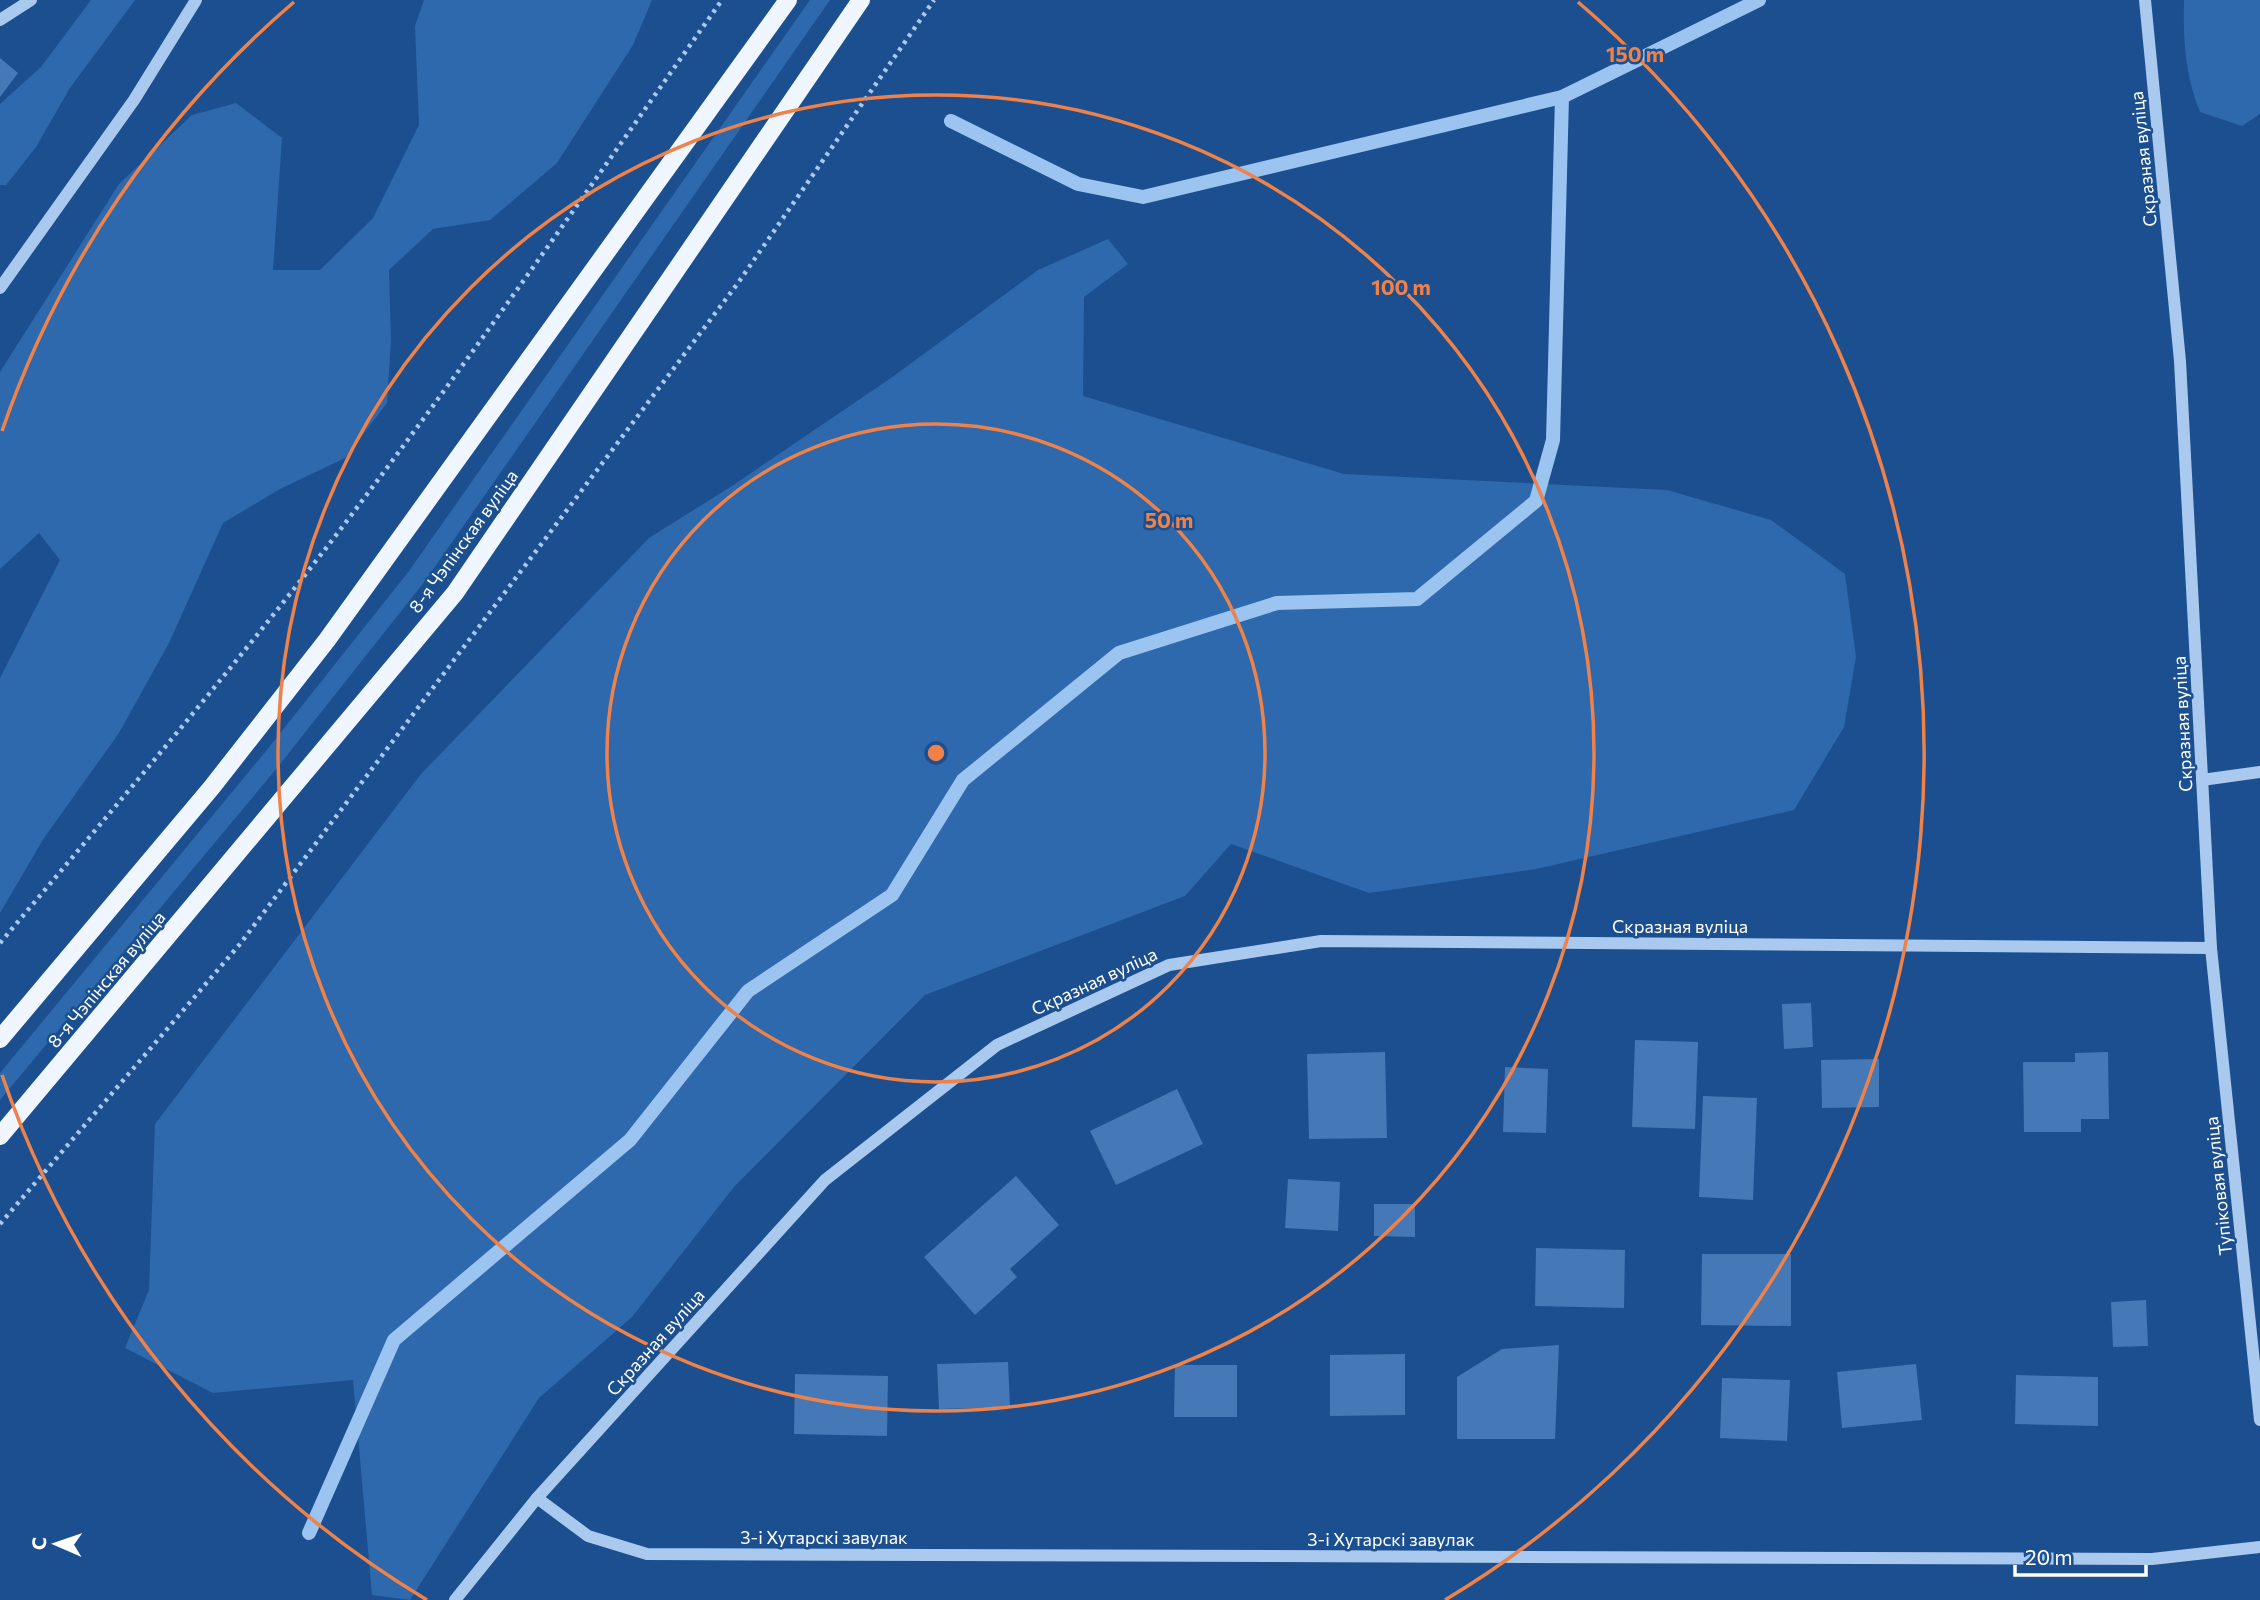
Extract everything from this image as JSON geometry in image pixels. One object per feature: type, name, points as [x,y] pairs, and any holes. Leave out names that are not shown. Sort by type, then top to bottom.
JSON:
[{"type":"main road","points":[[0,1038],[212,787],[327,640],[788,0]]},
{"type":"main road","name":"8-я Чэпінская вуліца","points":[[0,1136],[455,593],[861,0]]},
{"type":"street","points":[[0,20],[31,0]]},
{"type":"street","points":[[0,288],[134,100],[196,0]]},
{"type":"street","name":"Скразная вуліца","points":[[455,1600],[537,1498],[825,1180],[997,1045],[1169,965],[1321,940],[2211,948],[2180,361],[2145,0]]},
{"type":"street","points":[[2202,780],[2260,772]]},
{"type":"street","name":"Тупіковая вуліца","points":[[2211,948],[2260,1420]]},
{"type":"street","name":"3-і Хутарскі завулак","points":[[537,1498],[588,1536],[647,1554],[2152,1559],[2260,1547]]},
{"type":"path","points":[[0,943],[157,757],[323,551],[524,279],[722,0]]},
{"type":"path","points":[[0,1224],[240,944],[738,284],[933,0]]},
{"type":"shaded area","points":[[91,0],[135,0],[70,88],[36,147],[6,185],[0,185],[0,104],[41,67]]},
{"type":"shaded area","points":[[424,0],[652,0],[633,45],[557,163],[490,220],[433,229],[389,270],[391,340],[387,403],[345,458],[280,489],[223,523],[169,643],[119,733],[44,838],[0,913],[0,678],[60,560],[39,533],[0,569],[0,372],[119,184],[192,115],[236,103],[282,138],[273,270],[320,270],[373,218],[419,125],[415,26]]},
{"type":"shaded area","points":[[810,0],[830,0],[425,581],[277,768],[0,1100],[0,1073],[266,751],[409,571]]},
{"type":"shaded area","points":[[2184,0],[2260,0],[2260,114],[2242,126],[2200,112],[2186,57]]},
{"type":"shaded area","points":[[1108,239],[1128,264],[1084,297],[1083,396],[1344,474],[1667,490],[1771,520],[1845,574],[1856,657],[1844,727],[1794,810],[1536,869],[1369,893],[1231,844],[1185,896],[925,995],[734,1187],[632,1317],[539,1398],[410,1600],[372,1595],[353,1380],[213,1393],[125,1348],[149,1290],[155,1124],[421,774],[649,538],[732,486],[891,378],[1038,270]]},
{"type":"building","points":[[0,58],[18,73],[0,97]]},
{"type":"building","points":[[1811,1003],[1813,1047],[1784,1049],[1782,1004]]},
{"type":"building","points":[[1635,1040],[1698,1042],[1695,1129],[1632,1127]]},
{"type":"building","points":[[1385,1052],[1387,1138],[1309,1139],[1307,1054]]},
{"type":"building","points":[[2108,1052],[2109,1119],[2081,1119],[2081,1132],[2024,1132],[2023,1062],[2075,1062],[2075,1053]]},
{"type":"building","points":[[1879,1059],[1879,1107],[1822,1108],[1821,1060]]},
{"type":"building","points":[[1505,1067],[1548,1069],[1546,1133],[1503,1132]]},
{"type":"building","points":[[1177,1089],[1203,1144],[1116,1185],[1090,1131]]},
{"type":"building","points":[[1703,1096],[1757,1098],[1753,1200],[1699,1197]]},
{"type":"building","points":[[1016,1176],[1059,1225],[1010,1269],[1017,1277],[975,1315],[924,1257]]},
{"type":"building","points":[[1288,1179],[1340,1182],[1338,1231],[1285,1228]]},
{"type":"building","points":[[1374,1204],[1415,1204],[1415,1237],[1374,1236]]},
{"type":"building","points":[[1536,1248],[1625,1250],[1624,1308],[1535,1306]]},
{"type":"building","points":[[1702,1254],[1791,1254],[1791,1326],[1701,1325]]},
{"type":"building","points":[[2146,1300],[2148,1346],[2113,1347],[2111,1302]]},
{"type":"building","points":[[1559,1345],[1555,1439],[1457,1439],[1457,1377],[1502,1349]]},
{"type":"building","points":[[1405,1354],[1405,1415],[1330,1416],[1330,1355]]},
{"type":"building","points":[[1008,1362],[1010,1407],[939,1409],[937,1364]]},
{"type":"building","points":[[1916,1364],[1922,1420],[1842,1428],[1837,1372]]},
{"type":"building","points":[[1175,1365],[1237,1365],[1237,1417],[1174,1417]]},
{"type":"building","points":[[795,1374],[888,1376],[887,1436],[794,1434]]},
{"type":"building","points":[[2016,1375],[2098,1377],[2098,1426],[2015,1424]]},
{"type":"building","points":[[1722,1378],[1790,1380],[1787,1441],[1720,1438]]},
{"type":"waterway","points":[[951,121],[1078,184],[1143,197],[1562,97],[1759,0]]},
{"type":"waterway","points":[[309,1533],[394,1340],[630,1140],[748,991],[892,895],[963,780],[1119,653],[1277,603],[1417,599],[1536,501],[1553,440],[1562,97]]}]
